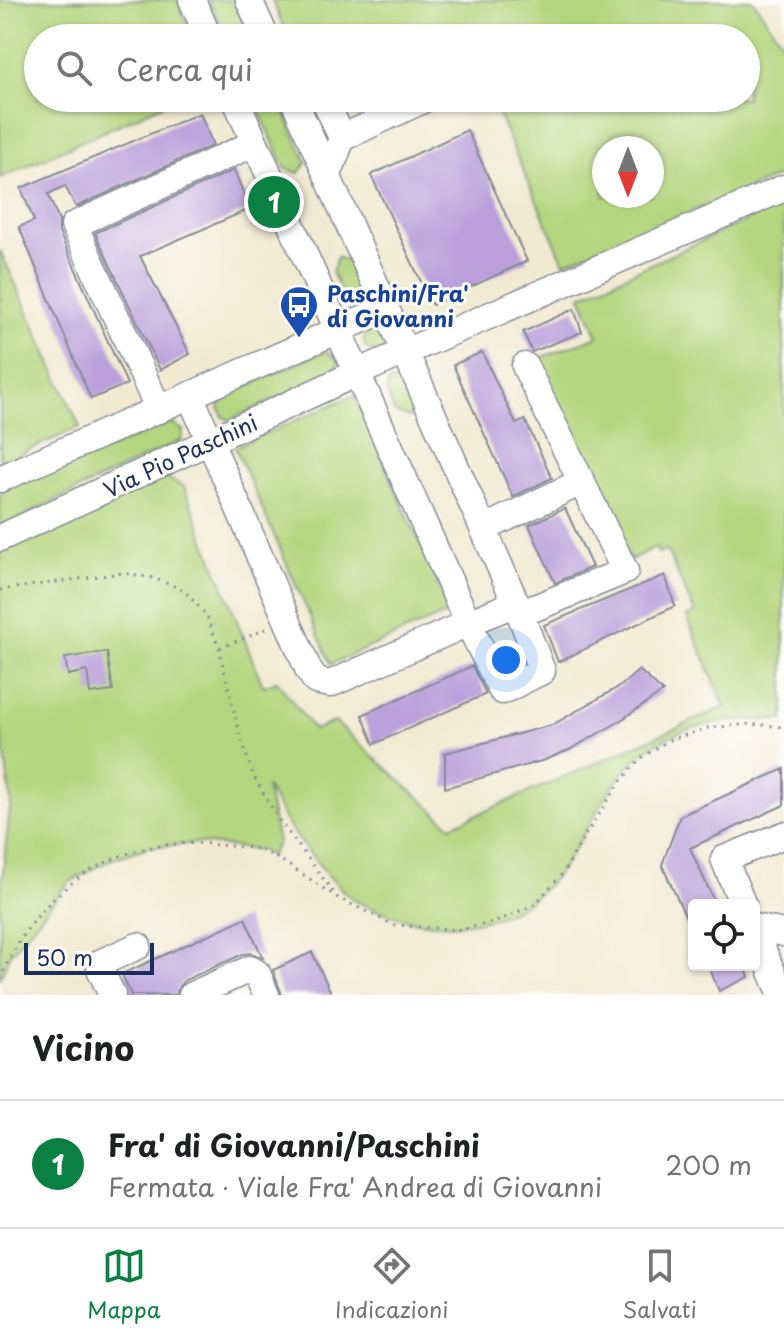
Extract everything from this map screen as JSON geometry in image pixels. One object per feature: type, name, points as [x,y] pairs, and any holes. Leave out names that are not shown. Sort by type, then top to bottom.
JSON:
[{"type":"street","points":[[192,0],[203,24]]},
{"type":"street","points":[[249,0],[260,24]]},
{"type":"street","points":[[241,112],[468,623],[502,691],[542,671],[518,608],[299,112]]},
{"type":"street","points":[[330,112],[342,138]]},
{"type":"street","points":[[328,175],[342,138],[397,112]]},
{"type":"street","points":[[159,410],[74,225],[255,143]]},
{"type":"street","name":"Via Pio Paschini","points":[[0,538],[359,372],[784,188]]},
{"type":"street","points":[[0,479],[386,309]]},
{"type":"street","points":[[190,395],[309,671],[316,681],[330,684],[468,623],[625,571],[525,366]]},
{"type":"street","points":[[483,529],[581,482]]},
{"type":"street","points":[[741,899],[724,859],[784,835]]},
{"type":"street","points":[[760,929],[784,933]]},
{"type":"street","points":[[760,941],[781,986]]},
{"type":"street","points":[[112,995],[100,969],[102,962],[138,946]]},
{"type":"street","points":[[192,995],[250,969],[257,973],[266,995]]},
{"type":"path","points":[[0,590],[122,573],[153,578],[184,590],[206,615],[219,648],[239,732],[253,775],[279,820],[338,898]]},
{"type":"path","points":[[219,648],[287,620]]},
{"type":"path","points":[[0,979],[10,954],[25,931],[69,882],[112,859],[149,847],[198,843],[261,850],[338,898],[394,925],[460,930],[498,921],[535,904],[563,873],[591,825],[640,759],[669,740],[708,728],[750,724],[784,727]]},
{"type":"green space","points":[[0,0],[177,0],[188,24],[24,24],[24,112],[147,112],[0,178]]},
{"type":"green space","points":[[209,0],[235,0],[245,24],[220,24]]},
{"type":"green space","points":[[272,0],[753,0],[784,45],[784,174],[564,263],[497,112],[760,112],[760,24],[282,24]]},
{"type":"green space","points":[[259,112],[284,112],[307,162],[299,173],[285,168]]},
{"type":"green space","points":[[784,203],[784,720],[711,724],[659,742],[619,777],[559,872],[542,890],[523,905],[479,922],[431,924],[354,900],[334,882],[300,841],[266,786],[278,842],[270,856],[261,850],[198,843],[149,847],[112,859],[69,882],[10,954],[0,979],[0,899],[11,800],[0,719],[0,552],[164,476],[184,487],[263,686],[277,681],[314,730],[335,722],[451,826],[725,707],[687,617],[695,613],[667,550],[658,553],[656,547],[630,560],[535,360],[598,336],[581,296]]},
{"type":"green space","points":[[0,250],[80,427],[0,463]]},
{"type":"green space","points":[[337,257],[351,263],[363,292],[361,302],[351,303],[343,295],[332,273]]},
{"type":"green space","points":[[371,330],[379,330],[386,341],[379,352],[371,352],[364,345],[364,337]]},
{"type":"green space","points":[[328,352],[338,360],[336,373],[229,420],[223,417],[219,407],[225,396]]},
{"type":"green space","points":[[398,380],[407,386],[414,404],[410,418],[394,412],[387,391],[389,382]]},
{"type":"green space","points":[[354,395],[450,612],[331,664],[235,447]]},
{"type":"green space","points":[[170,422],[183,430],[182,440],[0,527],[0,493],[59,465],[62,469]]},
{"type":"building","points":[[200,113],[213,145],[76,207],[65,186],[48,194],[59,221],[59,232],[127,384],[91,399],[19,227],[34,221],[21,188]]},
{"type":"building","points":[[467,130],[527,261],[432,305],[371,175]]},
{"type":"building","points":[[234,170],[250,209],[140,256],[190,354],[160,370],[95,233]]},
{"type":"building","points":[[574,309],[582,332],[532,352],[523,332]]},
{"type":"building","points":[[482,352],[516,424],[525,420],[552,478],[513,497],[453,365]]},
{"type":"building","points":[[565,508],[592,567],[555,583],[529,525]]},
{"type":"building","points":[[665,575],[675,606],[558,662],[544,625]]},
{"type":"building","points":[[107,652],[113,691],[90,694],[87,671],[68,675],[65,658]]},
{"type":"building","points":[[472,666],[486,694],[374,744],[362,715]]},
{"type":"building","points":[[639,670],[663,692],[615,724],[545,760],[445,788],[445,753],[552,725],[622,685]]},
{"type":"building","points":[[784,769],[784,805],[690,848],[713,899],[688,899],[688,922],[662,865],[680,816]]},
{"type":"building","points":[[245,918],[263,958],[251,953],[243,954],[185,980],[176,995],[131,995],[122,974]]},
{"type":"building","points":[[312,952],[332,995],[282,995],[273,970]]},
{"type":"building","points":[[711,971],[746,971],[749,977],[719,991]]},
{"type":"place","name":"Fra' di Giovanni/Paschini","points":[[274,202]]},
{"type":"place","name":"Paschini/Fra' di Giovanni","points":[[299,339]]}]
